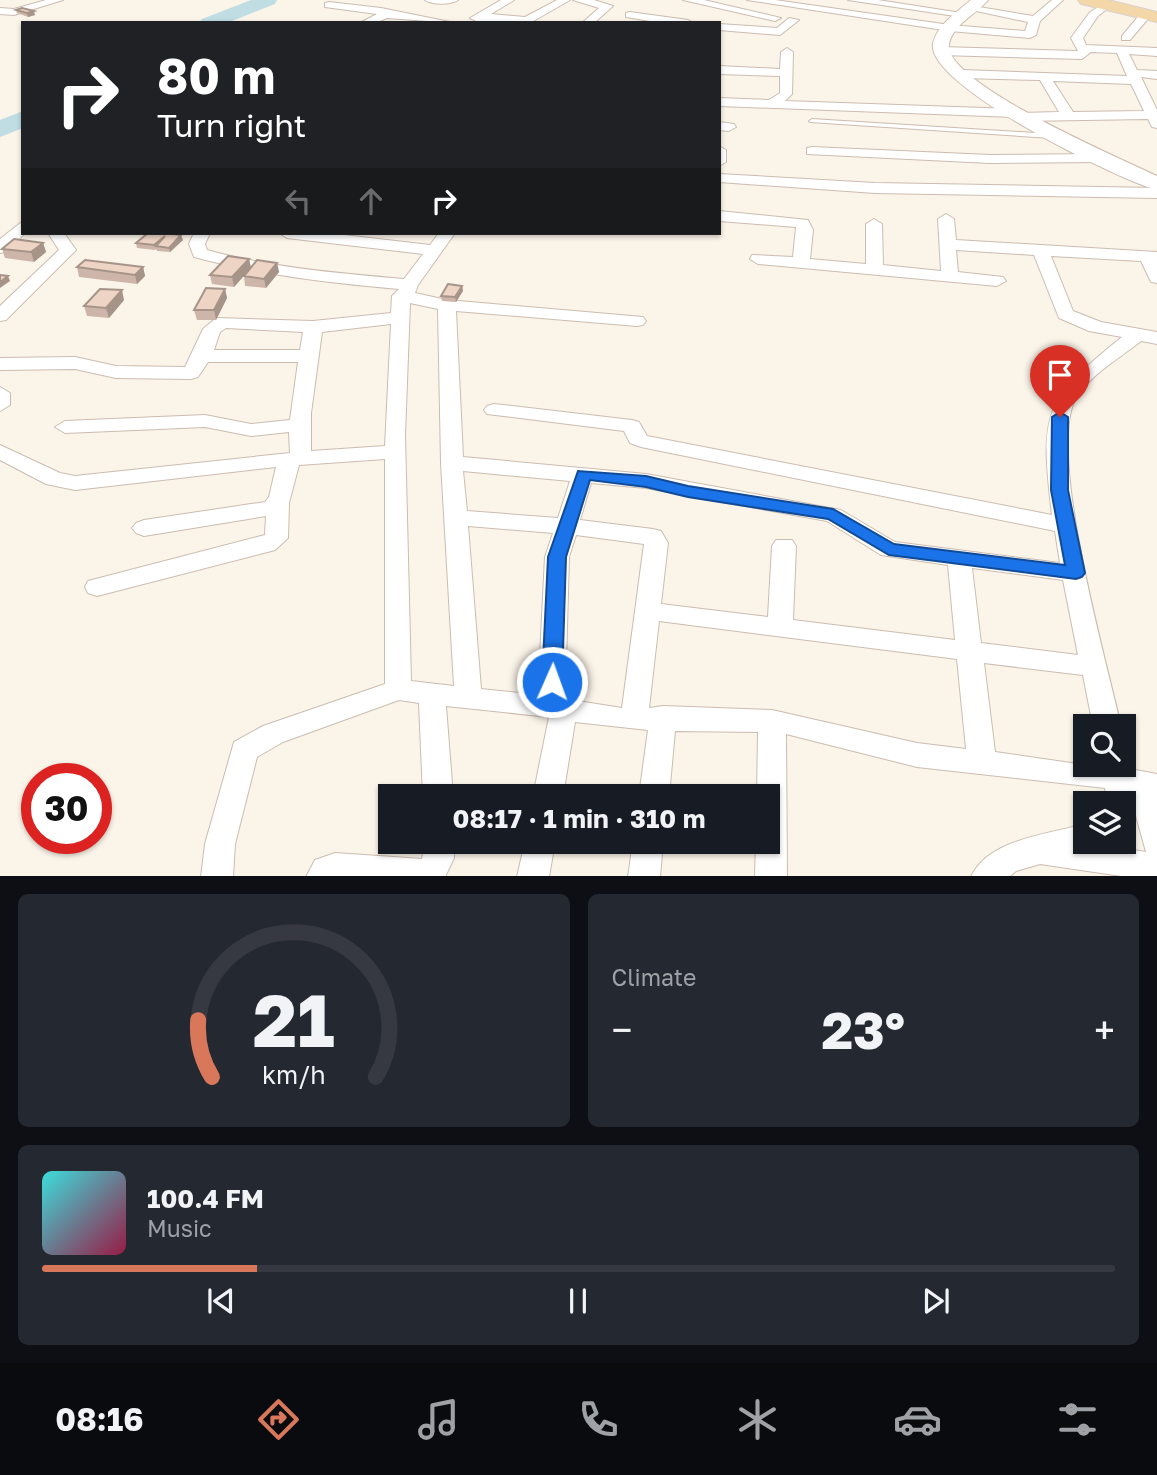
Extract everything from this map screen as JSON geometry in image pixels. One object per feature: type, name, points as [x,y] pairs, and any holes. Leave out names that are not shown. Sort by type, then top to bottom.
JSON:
[{"type":"main road","points":[[1097,2],[1149,12]]},
{"type":"street","points":[[0,11],[14,12],[58,0]]},
{"type":"street","points":[[430,0],[453,0]]},
{"type":"street","points":[[472,20],[509,0]]},
{"type":"street","points":[[472,20],[522,21],[564,0]]},
{"type":"street","points":[[578,0],[608,6]]},
{"type":"street","points":[[544,12],[582,19],[619,0]]},
{"type":"street","points":[[658,19],[686,0],[716,12],[799,21],[780,32],[721,27]]},
{"type":"street","points":[[752,0],[863,17],[961,18],[979,31],[1030,35]]},
{"type":"street","points":[[852,0],[875,1],[961,18],[1039,54],[1082,55],[1085,53],[1077,38],[1094,14],[1097,2]]},
{"type":"street","points":[[979,31],[1007,0]]},
{"type":"street","points":[[1039,54],[1030,35],[1035,20],[1058,0]]},
{"type":"street","points":[[855,27],[875,1]]},
{"type":"street","points":[[329,5],[371,18],[418,21]]},
{"type":"street","points":[[371,18],[392,5]]},
{"type":"street","points":[[1124,49],[1149,12]]},
{"type":"street","points":[[830,24],[855,27],[995,13],[1035,20]]},
{"type":"street","points":[[630,16],[673,21]]},
{"type":"street","points":[[749,30],[760,16]]},
{"type":"street","points":[[961,18],[962,74],[992,102],[1054,136],[1152,177]]},
{"type":"street","points":[[1081,48],[1124,49],[1156,43]]},
{"type":"street","points":[[1124,49],[1157,62]]},
{"type":"street","points":[[721,102],[1069,117],[1154,114],[1135,79],[1124,49]]},
{"type":"street","points":[[770,105],[786,94],[787,52]]},
{"type":"street","points":[[721,70],[786,73]]},
{"type":"street","points":[[962,74],[1135,79],[1157,75]]},
{"type":"street","points":[[1044,76],[1069,117]]},
{"type":"street","points":[[1135,79],[1157,86]]},
{"type":"street","points":[[812,151],[990,159],[1102,158]]},
{"type":"street","points":[[721,178],[875,188],[1157,194]]},
{"type":"street","points":[[721,216],[802,223],[805,230],[801,263]]},
{"type":"street","points":[[946,219],[950,277]]},
{"type":"street","points":[[874,224],[875,270]]},
{"type":"street","points":[[0,248],[21,228]]},
{"type":"street","points":[[4,308],[68,250],[58,235]]},
{"type":"street","points":[[201,235],[197,244],[200,253],[227,262],[405,291],[447,305],[637,321]]},
{"type":"street","points":[[320,235],[353,237],[432,250]]},
{"type":"street","points":[[398,690],[398,318],[405,291],[445,235]]},
{"type":"street","points":[[948,245],[1152,257],[1157,278]]},
{"type":"street","points":[[1041,251],[1065,314],[1096,327],[1147,336]]},
{"type":"street","points":[[758,259],[997,281]]},
{"type":"street","points":[[447,305],[452,463],[468,699]]},
{"type":"street","points":[[0,364],[75,363],[116,372],[191,373],[202,356],[212,329],[222,321],[313,327],[398,318]]},
{"type":"street","points":[[97,587],[267,544],[276,538],[278,503],[301,455],[301,425],[313,327]]},
{"type":"street","points":[[1105,714],[1059,490],[1060,417],[1064,402],[1077,386],[1147,336]]},
{"type":"street","points":[[202,356],[310,356]]},
{"type":"street","points":[[0,393],[0,405]]},
{"type":"street","points":[[494,410],[632,426],[637,431],[637,439],[641,441],[1067,526]]},
{"type":"street","points":[[65,427],[205,421],[251,430],[301,425]]},
{"type":"street","points":[[0,452],[54,480],[75,483],[299,458],[397,452]]},
{"type":"street","points":[[452,463],[646,481],[688,491],[833,514],[889,549],[1076,573]]},
{"type":"street","points":[[549,784],[558,708],[555,580],[557,557],[583,474]]},
{"type":"street","points":[[144,528],[265,511],[278,503]]},
{"type":"street","points":[[456,518],[567,526],[653,537],[656,542],[634,719]]},
{"type":"street","points":[[780,628],[784,546]]},
{"type":"street","points":[[959,558],[982,764]]},
{"type":"street","points":[[648,611],[1095,667]]},
{"type":"street","points":[[217,876],[220,844],[244,750],[258,740],[398,690],[634,719],[663,717],[772,721],[808,727],[917,755],[1131,783],[1157,843]]},
{"type":"street","points":[[432,694],[437,784]]},
{"type":"street","points":[[655,784],[663,717]]},
{"type":"street","points":[[771,876],[772,721]]},
{"type":"street","points":[[987,876],[1006,860],[1073,840]]},
{"type":"street","points":[[1038,850],[1157,867]]},
{"type":"street","points":[[322,876],[326,870],[335,867],[429,871],[437,863],[438,854]]},
{"type":"street","points":[[533,876],[538,854]]},
{"type":"street","points":[[644,876],[647,854]]},
{"type":"lane","points":[[813,121],[1054,136]]},
{"type":"building","points":[[22,8],[34,11],[27,13],[16,10]]},
{"type":"building","points":[[146,235],[181,235],[169,248],[156,246],[165,236],[154,245],[136,243]]},
{"type":"building","points":[[14,239],[43,243],[31,252],[2,249]]},
{"type":"building","points":[[228,256],[249,259],[232,277],[210,275]]},
{"type":"building","points":[[85,260],[143,267],[135,275],[77,267]]},
{"type":"building","points":[[257,260],[277,263],[264,279],[244,276]]},
{"type":"building","points":[[448,284],[462,286],[455,297],[441,296]]},
{"type":"building","points":[[206,288],[225,289],[214,310],[194,310]]},
{"type":"building","points":[[100,289],[122,290],[106,308],[84,306]]},
{"type":"waterway","points":[[214,21],[268,0]]},
{"type":"waterway","points":[[0,130],[21,119]]},
{"type":"route","points":[[552,682],[557,557],[583,474],[646,481],[688,491],[833,514],[880,546],[889,549],[1076,573],[1059,490],[1060,417]]}]
